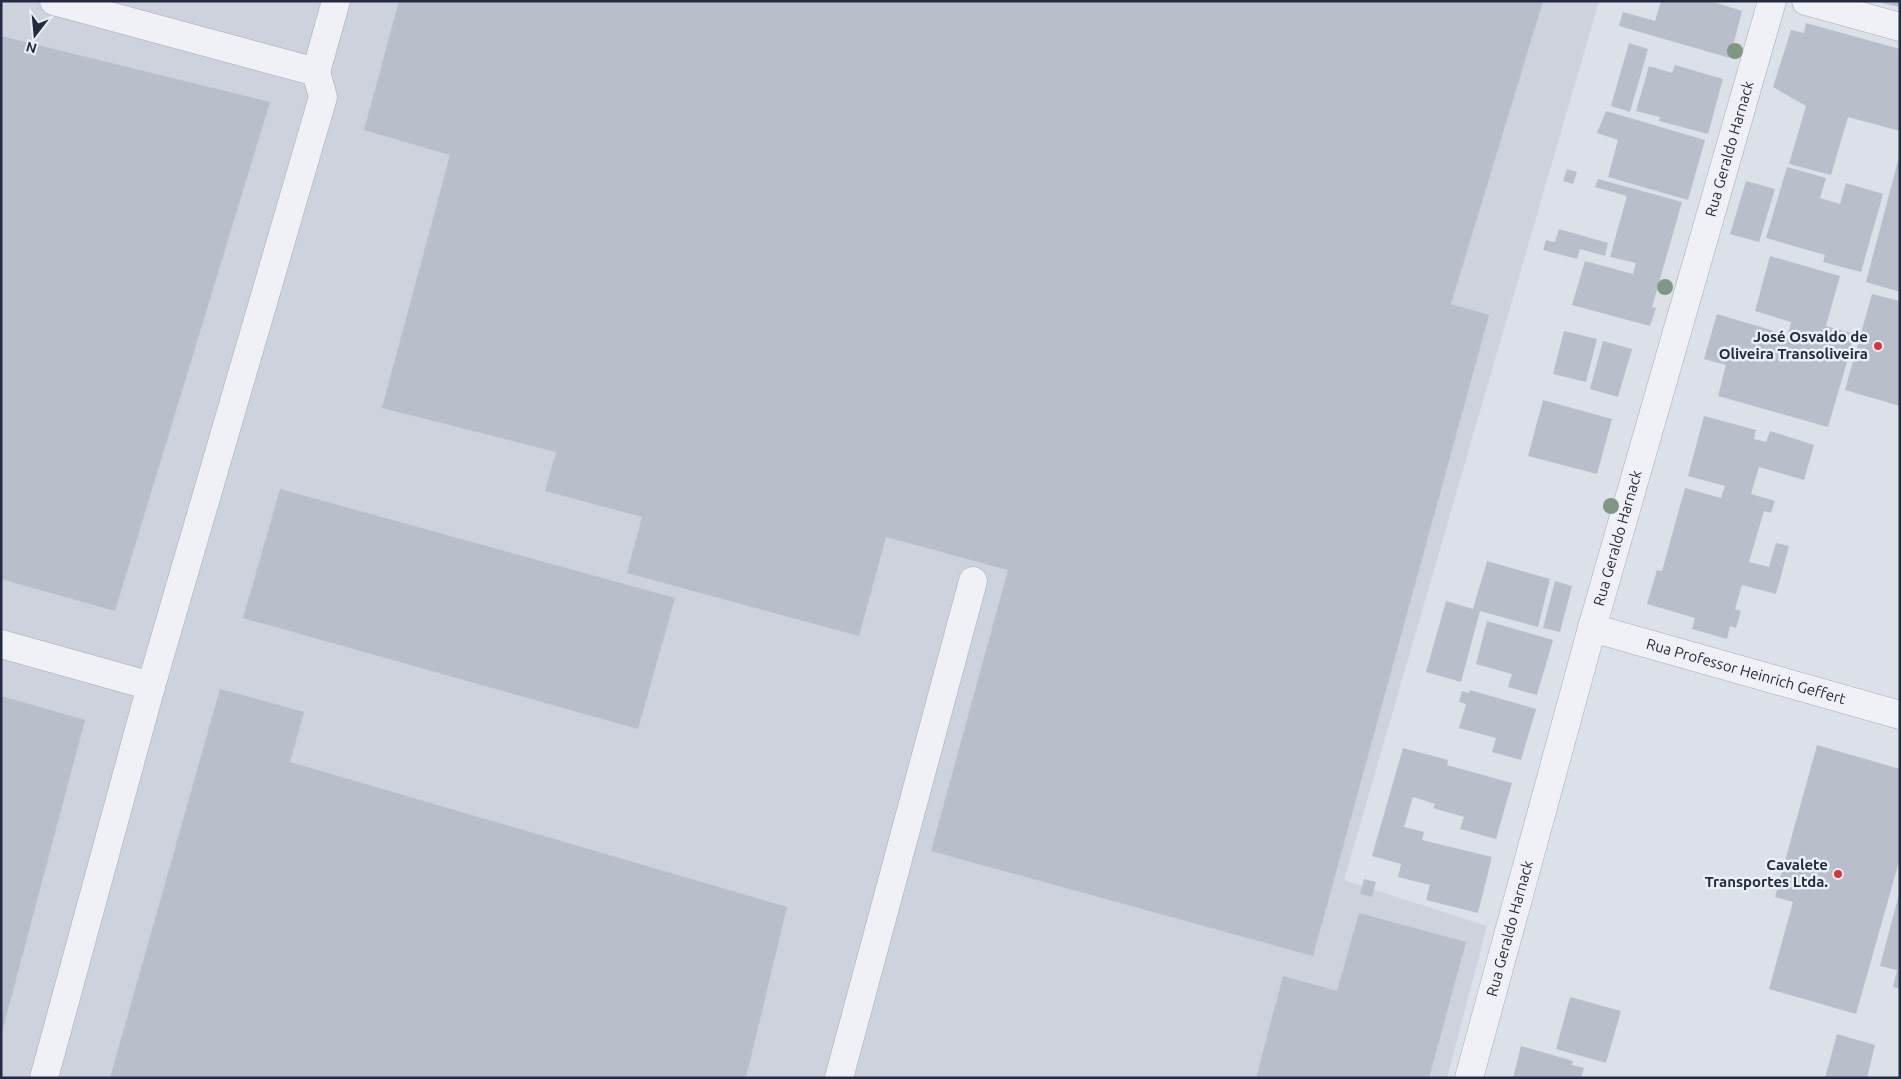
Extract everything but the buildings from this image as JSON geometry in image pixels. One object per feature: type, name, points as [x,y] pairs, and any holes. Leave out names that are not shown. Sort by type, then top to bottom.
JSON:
[{"type":"street","points":[[54,1],[316,72]]},
{"type":"street","points":[[44,1078],[151,686],[323,97],[316,72],[336,1]]},
{"type":"street","name":"Rua Geraldo Harnack","points":[[1470,1078],[1592,628],[1772,1]]},
{"type":"street","points":[[1806,1],[1900,26]]},
{"type":"street","points":[[839,1078],[973,581]]},
{"type":"street","name":"Rua Professor Heinrich Geffert","points":[[1592,628],[1900,715]]},
{"type":"street","points":[[1,644],[151,686]]},
{"type":"shaded area","points":[[1,1],[1599,1],[1344,880],[1487,926],[1447,1078],[1,1078]]},
{"type":"place","name":"José Osvaldo de Oliveira Transoliveira","points":[[1878,346]]},
{"type":"place","name":"Cavalete Transportes Ltda.","points":[[1838,874]]}]
